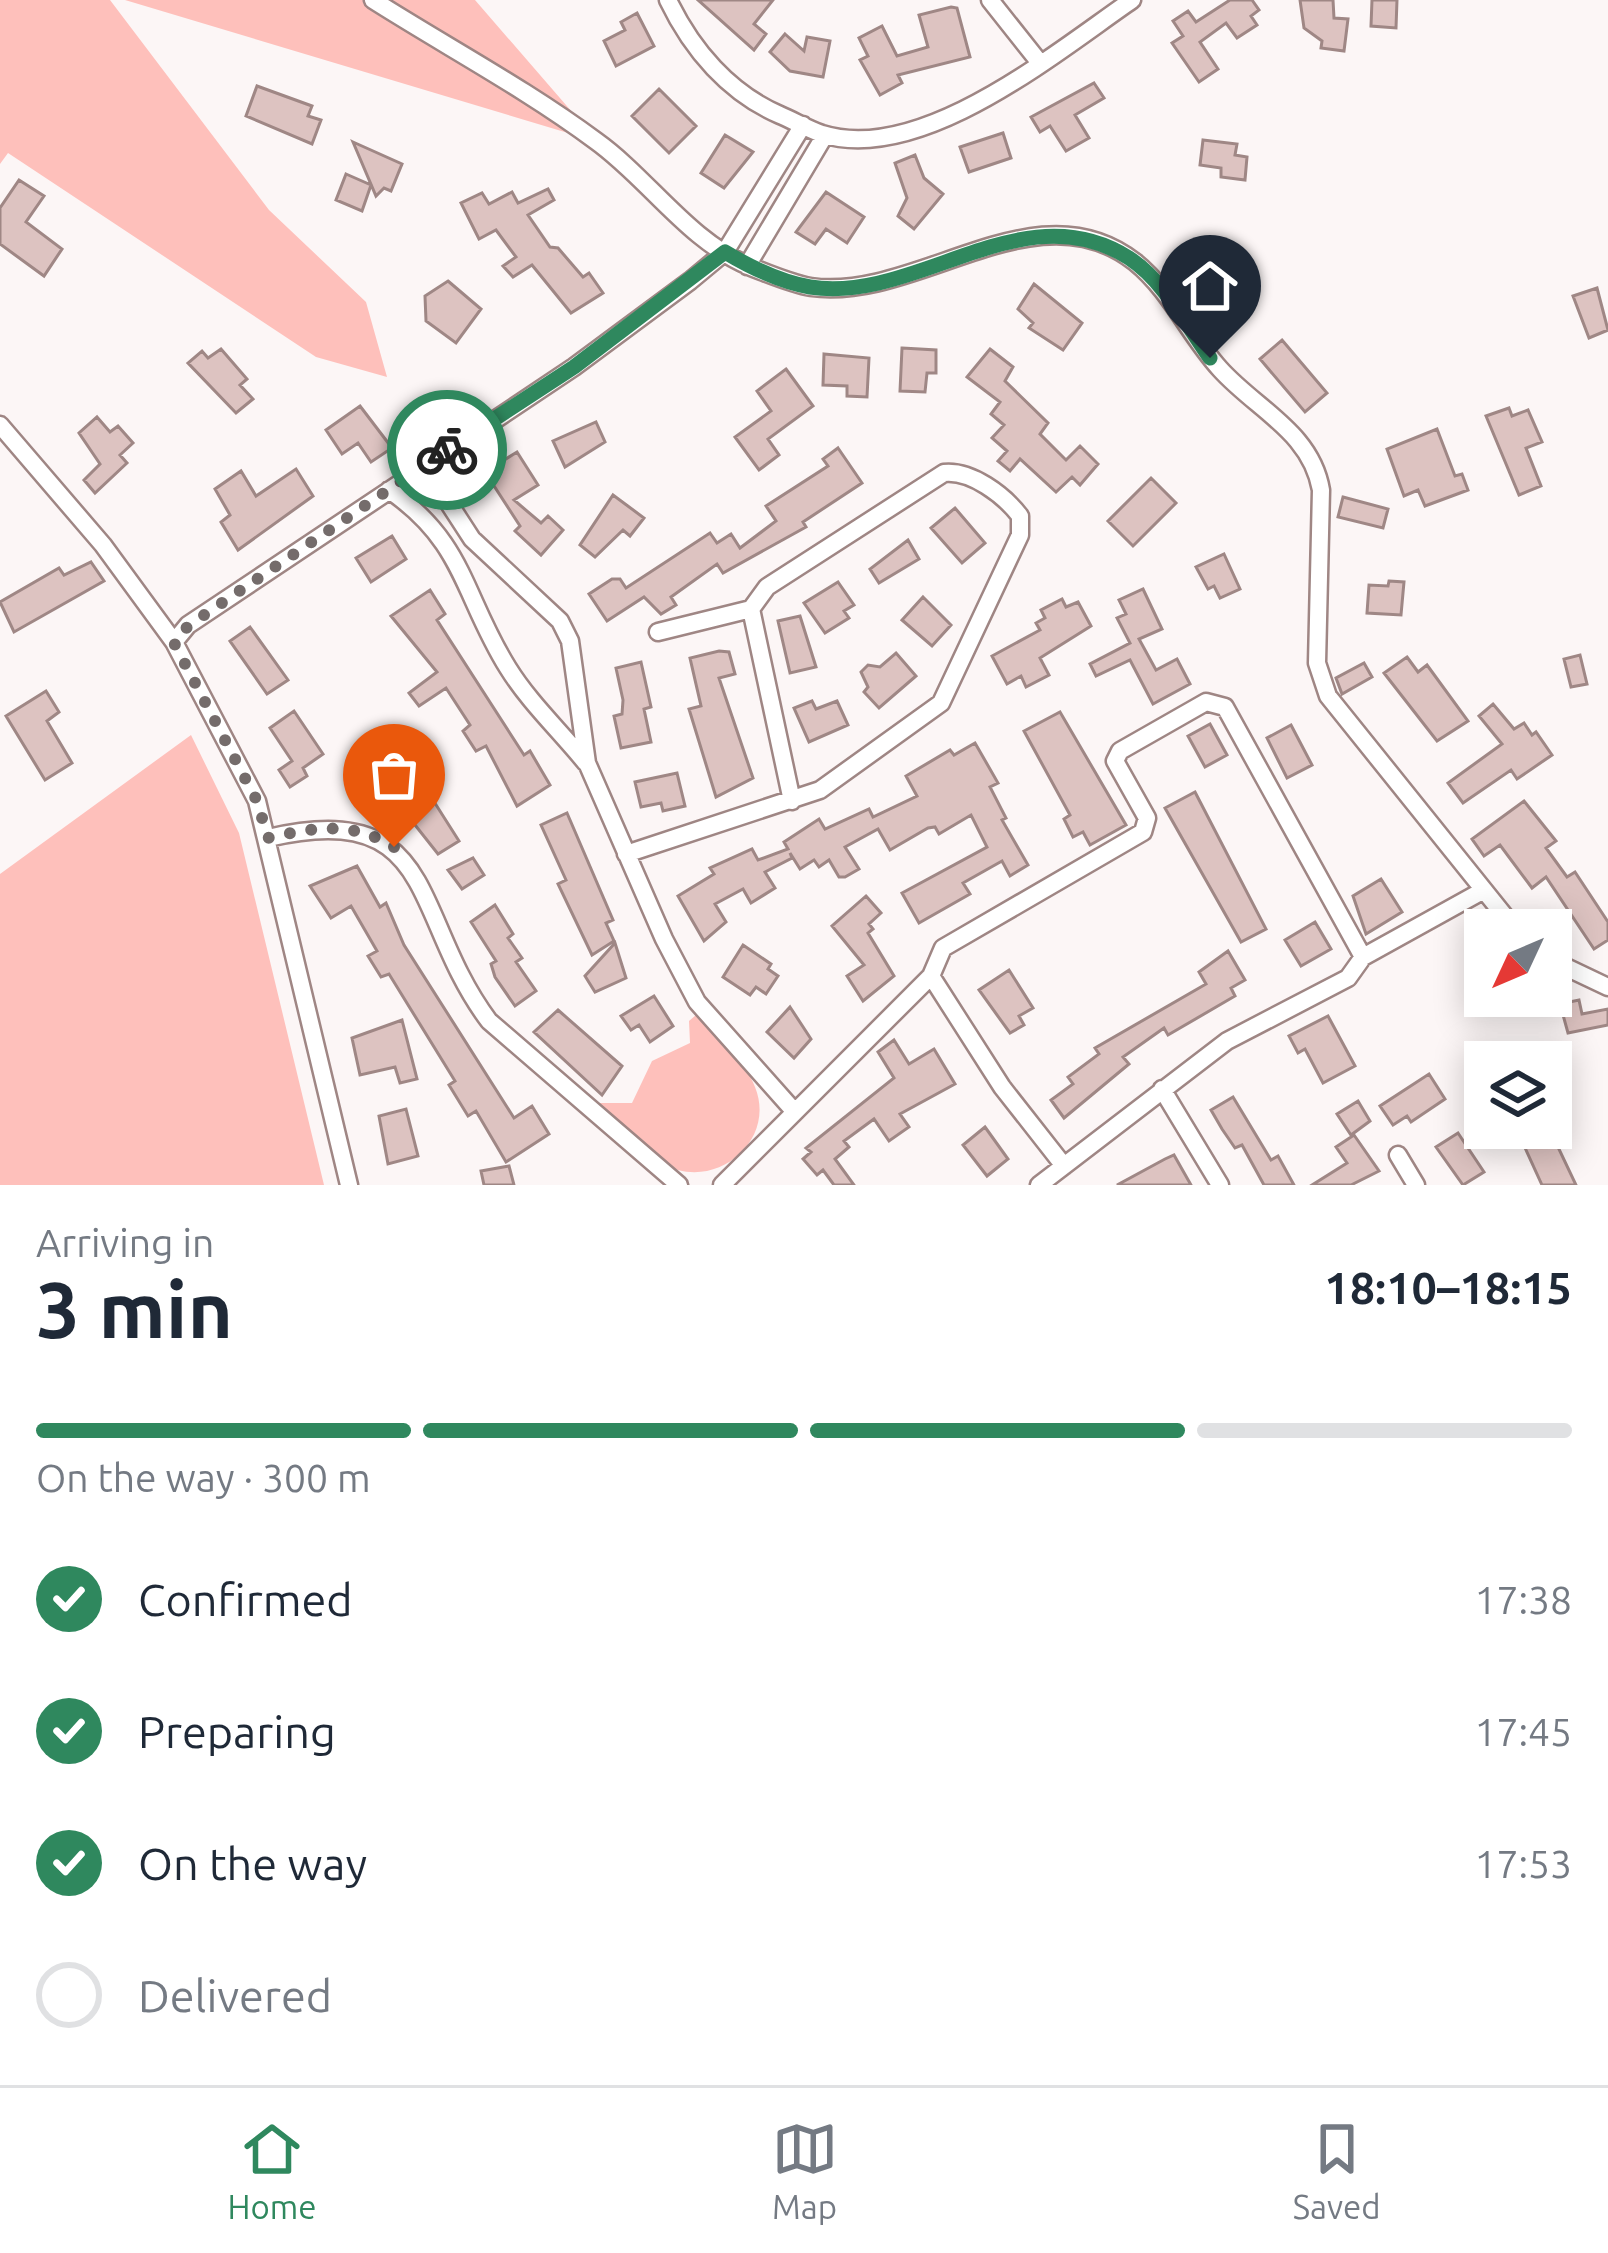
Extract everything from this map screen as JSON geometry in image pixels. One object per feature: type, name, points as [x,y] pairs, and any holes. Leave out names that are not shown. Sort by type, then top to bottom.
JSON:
[{"type":"street","points":[[373,0],[598,142],[747,266],[810,287],[844,287],[1036,236],[1071,234],[1133,261],[1162,288],[1239,391],[1303,441],[1317,463],[1321,490],[1317,663],[1328,696],[1499,909]]},
{"type":"street","points":[[668,0],[700,54],[728,82],[758,106],[824,135],[889,133],[926,125],[977,104],[1132,0]]},
{"type":"street","points":[[990,0],[1040,63]]},
{"type":"street","points":[[174,643],[188,626],[574,367],[725,252],[803,125]]},
{"type":"street","points":[[747,266],[824,135]]},
{"type":"street","points":[[0,424],[103,545],[174,643],[257,801],[349,1185]]},
{"type":"street","points":[[424,465],[472,538],[543,603],[570,641],[587,763],[626,854],[697,1002],[794,1112]]},
{"type":"street","points":[[626,854],[820,790],[941,703],[1012,556],[1020,516],[1010,502],[961,471],[944,473],[767,587],[751,609],[658,632]]},
{"type":"street","points":[[389,490],[418,510],[453,549],[509,670],[587,763]]},
{"type":"street","points":[[453,549],[472,538]]},
{"type":"street","points":[[751,609],[792,801]]},
{"type":"street","points":[[722,1185],[931,976],[944,948],[965,931],[1143,832],[1147,818],[1115,761],[1120,751],[1206,702],[1225,707],[1363,957]]},
{"type":"street","points":[[268,838],[315,826],[351,828],[394,847],[470,995],[489,1021],[679,1185]]},
{"type":"street","points":[[1040,1185],[1227,1042],[1348,978],[1363,957],[1484,890]]},
{"type":"street","points":[[1572,970],[1608,987]]},
{"type":"street","points":[[931,976],[1002,1087],[1064,1166]]},
{"type":"street","points":[[1162,1089],[1220,1185]]},
{"type":"street","points":[[1398,1155],[1416,1185]]},
{"type":"shaded area","points":[[0,0],[110,0],[269,210],[366,302],[387,377],[316,357],[8,153],[0,164]]},
{"type":"shaded area","points":[[125,0],[475,0],[598,142]]},
{"type":"shaded area","points":[[191,735],[239,833],[324,1185],[0,1185],[0,874]]},
{"type":"shaded area","points":[[696,1015],[744,1067],[759,1105],[758,1122],[742,1152],[713,1169],[696,1172],[659,1161],[603,1114],[599,1103],[632,1103],[652,1061],[690,1043],[689,1021]]},
{"type":"building","points":[[698,0],[773,0],[754,24],[766,34],[754,50]]},
{"type":"building","points":[[1230,0],[1252,0],[1259,10],[1251,16],[1257,25],[1237,38],[1226,23],[1200,42],[1218,69],[1199,82],[1172,43],[1183,36],[1173,21],[1188,11],[1196,22]]},
{"type":"building","points":[[1300,0],[1333,0],[1334,18],[1348,19],[1344,51],[1321,48],[1322,41],[1304,28]]},
{"type":"building","points":[[1372,0],[1397,0],[1396,28],[1371,26]]},
{"type":"building","points":[[957,8],[970,57],[898,75],[902,83],[880,95],[860,60],[868,56],[859,38],[882,26],[897,56],[928,47],[919,15]]},
{"type":"building","points":[[637,13],[654,46],[616,66],[604,41],[625,30],[621,22]]},
{"type":"building","points":[[785,34],[804,51],[807,37],[830,41],[823,77],[790,71],[770,52]]},
{"type":"building","points":[[1094,83],[1104,98],[1075,115],[1089,138],[1066,151],[1050,126],[1040,132],[1031,117]]},
{"type":"building","points":[[257,86],[312,106],[308,116],[321,120],[312,144],[246,116]]},
{"type":"building","points":[[659,89],[696,126],[669,153],[632,116]]},
{"type":"building","points":[[1003,133],[1011,158],[969,172],[960,147]]},
{"type":"building","points":[[725,135],[753,152],[724,188],[701,173]]},
{"type":"building","points":[[1203,140],[1237,144],[1235,155],[1247,157],[1245,180],[1221,177],[1221,168],[1200,165]]},
{"type":"building","points":[[353,142],[402,164],[391,191],[384,188],[376,196]]},
{"type":"building","points":[[915,155],[924,178],[943,194],[914,229],[898,216],[907,198],[895,163]]},
{"type":"building","points":[[346,174],[371,185],[362,211],[336,200]]},
{"type":"building","points":[[19,180],[44,196],[26,222],[62,249],[44,276],[0,244],[0,208]]},
{"type":"building","points":[[548,189],[554,200],[528,215],[550,247],[558,248],[583,277],[589,273],[603,293],[571,313],[532,265],[513,277],[503,266],[516,257],[496,230],[479,239],[461,203],[482,193],[489,204],[512,192],[518,203]]},
{"type":"building","points":[[826,192],[864,217],[847,243],[826,229],[815,244],[796,232]]},
{"type":"building","points":[[448,281],[481,309],[456,343],[426,321],[425,296]]},
{"type":"building","points":[[1034,284],[1082,323],[1063,350],[1029,328],[1033,323],[1018,309]]},
{"type":"building","points":[[1597,288],[1608,330],[1589,338],[1573,296]]},
{"type":"building","points":[[1282,340],[1327,393],[1305,412],[1260,359]]},
{"type":"building","points":[[902,348],[936,350],[936,373],[927,373],[925,392],[900,391]]},
{"type":"building","points":[[221,349],[247,379],[240,385],[253,399],[236,413],[188,363],[202,351],[208,358]]},
{"type":"building","points":[[990,349],[1013,367],[1005,381],[1048,423],[1040,434],[1066,460],[1080,446],[1098,464],[1080,485],[1072,477],[1056,492],[1020,459],[1010,471],[998,461],[1007,451],[992,438],[1004,425],[991,414],[1000,402],[967,377]]},
{"type":"building","points":[[824,354],[869,358],[867,397],[847,396],[847,386],[823,385]]},
{"type":"building","points":[[786,369],[813,406],[768,439],[779,455],[759,470],[735,437],[771,411],[757,391]]},
{"type":"building","points":[[360,406],[392,448],[371,462],[358,443],[342,454],[326,430]]},
{"type":"building","points":[[1509,408],[1512,416],[1528,410],[1542,442],[1526,448],[1541,486],[1519,495],[1486,416]]},
{"type":"building","points":[[97,417],[110,432],[118,426],[133,443],[120,455],[127,463],[95,493],[84,480],[100,464],[79,433]]},
{"type":"building","points":[[596,422],[605,442],[565,467],[553,441]]},
{"type":"building","points":[[1437,429],[1455,476],[1462,474],[1468,490],[1425,506],[1418,490],[1404,496],[1387,449]]},
{"type":"building","points":[[838,448],[862,483],[803,522],[806,527],[723,573],[717,564],[671,597],[676,605],[661,614],[644,597],[607,621],[589,594],[612,579],[620,579],[626,588],[710,533],[717,543],[731,534],[740,548],[776,521],[766,506],[828,466],[823,459]]},
{"type":"building","points":[[517,452],[538,485],[514,500],[541,523],[548,516],[563,530],[541,555],[515,531],[520,526],[485,472]]},
{"type":"building","points":[[296,469],[313,496],[238,550],[221,522],[230,515],[215,489],[241,471],[256,496]]},
{"type":"building","points":[[1151,478],[1176,503],[1133,546],[1108,521]]},
{"type":"building","points":[[613,495],[644,518],[630,536],[623,530],[595,557],[580,545]]},
{"type":"building","points":[[1343,497],[1388,509],[1383,528],[1338,517]]},
{"type":"building","points":[[955,508],[985,543],[962,563],[931,528]]},
{"type":"building","points":[[392,536],[406,559],[371,582],[356,558]]},
{"type":"building","points":[[908,540],[919,559],[879,583],[870,569]]},
{"type":"building","points":[[1224,554],[1240,589],[1220,598],[1214,586],[1208,589],[1196,567]]},
{"type":"building","points":[[91,562],[104,581],[14,632],[0,602],[59,568],[64,575]]},
{"type":"building","points":[[1389,581],[1404,582],[1401,615],[1367,613],[1369,585],[1388,586]]},
{"type":"building","points":[[838,582],[854,605],[844,611],[849,618],[825,633],[804,603]]},
{"type":"building","points":[[1143,589],[1162,629],[1139,639],[1156,670],[1177,659],[1190,684],[1153,704],[1130,660],[1096,676],[1090,664],[1130,643],[1117,618],[1126,614],[1119,600]]},
{"type":"building","points":[[430,590],[445,614],[437,620],[524,755],[530,751],[550,785],[517,806],[486,746],[476,751],[463,731],[470,725],[446,688],[419,706],[409,693],[437,672],[391,616]]},
{"type":"building","points":[[923,597],[951,625],[932,646],[902,620]]},
{"type":"building","points":[[1062,599],[1066,607],[1078,602],[1091,626],[1040,658],[1049,675],[1026,687],[1021,676],[1007,684],[992,656],[1040,630],[1036,623],[1045,618],[1041,610]]},
{"type":"building","points":[[800,616],[816,667],[790,673],[778,621]]},
{"type":"building","points":[[250,627],[288,680],[267,694],[230,641]]},
{"type":"building","points":[[729,652],[735,674],[719,678],[753,778],[716,797],[689,709],[701,706],[690,658]]},
{"type":"building","points":[[896,653],[916,676],[879,708],[864,692],[868,687],[861,672],[868,665],[880,667]]},
{"type":"building","points":[[1580,655],[1587,684],[1571,687],[1564,659]]},
{"type":"building","points":[[1407,657],[1418,672],[1427,665],[1468,721],[1437,741],[1384,673]]},
{"type":"building","points":[[641,662],[651,707],[644,709],[651,742],[621,748],[614,716],[622,714],[623,700],[616,668]]},
{"type":"building","points":[[1364,663],[1372,677],[1342,694],[1336,678]]},
{"type":"building","points":[[46,691],[59,712],[47,721],[72,763],[45,780],[6,716]]},
{"type":"building","points":[[812,701],[816,709],[837,701],[848,725],[809,742],[794,708]]},
{"type":"building","points":[[1493,704],[1514,729],[1524,723],[1532,735],[1536,732],[1552,755],[1517,779],[1511,770],[1463,803],[1448,783],[1502,744],[1479,716]]},
{"type":"building","points":[[294,711],[323,754],[303,768],[307,776],[290,787],[279,770],[292,761],[270,728]]},
{"type":"building","points":[[1060,712],[1126,825],[1090,845],[1083,832],[1073,837],[1064,819],[1070,815],[1024,731]]},
{"type":"building","points":[[1210,724],[1227,755],[1205,767],[1188,736]]},
{"type":"building","points":[[1291,725],[1312,765],[1287,778],[1267,738]]},
{"type":"building","points":[[975,743],[998,783],[990,787],[1006,818],[1002,820],[1028,865],[1010,876],[1002,861],[963,883],[970,894],[919,923],[902,893],[987,847],[971,815],[939,834],[935,827],[928,828],[890,850],[878,829],[845,847],[859,869],[845,877],[839,877],[829,860],[819,867],[814,860],[800,869],[790,853],[792,858],[765,872],[775,888],[751,903],[743,889],[715,904],[726,922],[704,941],[678,896],[714,874],[710,868],[752,849],[758,860],[788,849],[784,842],[819,819],[825,829],[869,809],[873,817],[917,796],[906,776],[950,750],[954,755]]},
{"type":"building","points":[[393,761],[410,784],[419,778],[459,841],[438,854],[385,787],[364,800],[351,782]]},
{"type":"building","points":[[677,773],[685,806],[663,811],[661,803],[641,807],[635,782]]},
{"type":"building","points":[[1195,792],[1266,929],[1241,942],[1165,808]]},
{"type":"building","points":[[1524,801],[1556,841],[1546,848],[1567,877],[1575,872],[1608,922],[1608,940],[1594,949],[1572,909],[1567,909],[1546,877],[1532,888],[1500,845],[1484,856],[1472,839]]},
{"type":"building","points":[[567,813],[613,920],[606,923],[614,941],[592,955],[558,884],[566,880],[541,825]]},
{"type":"building","points":[[473,858],[484,875],[462,889],[448,870]]},
{"type":"building","points":[[357,866],[380,907],[386,903],[404,945],[514,1118],[532,1106],[549,1134],[506,1162],[476,1111],[468,1116],[449,1085],[455,1081],[389,974],[381,977],[368,956],[377,951],[351,906],[331,918],[310,886]]},
{"type":"building","points":[[1381,879],[1402,912],[1366,934],[1353,896]]},
{"type":"building","points":[[866,896],[881,913],[869,924],[873,929],[868,933],[894,976],[863,1001],[847,976],[864,965],[832,926]]},
{"type":"building","points":[[495,905],[522,958],[516,962],[536,991],[515,1006],[495,977],[491,964],[496,961],[471,922]]},
{"type":"building","points":[[1315,922],[1331,949],[1301,966],[1285,940]]},
{"type":"building","points":[[615,943],[626,978],[595,992],[585,976]]},
{"type":"building","points":[[743,945],[771,964],[768,969],[778,976],[766,994],[756,987],[750,995],[723,977]]},
{"type":"building","points":[[1228,951],[1245,980],[1231,988],[1235,996],[1168,1035],[1164,1028],[1123,1057],[1129,1064],[1064,1118],[1051,1100],[1073,1084],[1068,1077],[1099,1054],[1095,1048],[1206,984],[1199,972]]},
{"type":"building","points":[[1009,970],[1033,1008],[1019,1016],[1024,1025],[1010,1033],[979,990]]},
{"type":"building","points":[[654,996],[673,1026],[650,1042],[639,1025],[631,1030],[621,1016]]},
{"type":"building","points":[[1579,1000],[1582,1014],[1608,1009],[1608,1025],[1568,1033],[1564,1017],[1572,1017],[1572,1001]]},
{"type":"building","points":[[790,1007],[811,1039],[794,1058],[767,1032]]},
{"type":"building","points":[[558,1010],[622,1066],[602,1095],[534,1032]]},
{"type":"building","points":[[1328,1016],[1355,1066],[1323,1083],[1305,1049],[1298,1053],[1289,1036]]},
{"type":"building","points":[[402,1020],[417,1079],[400,1083],[395,1067],[360,1075],[352,1038]]},
{"type":"building","points":[[894,1040],[909,1064],[934,1049],[955,1084],[900,1114],[909,1127],[889,1141],[874,1119],[844,1141],[849,1147],[835,1159],[854,1185],[834,1185],[823,1170],[817,1175],[803,1159],[811,1152],[806,1148],[894,1078],[878,1052]]},
{"type":"building","points":[[1429,1074],[1445,1099],[1411,1122],[1407,1116],[1393,1125],[1380,1106]]},
{"type":"building","points":[[1233,1097],[1271,1160],[1278,1156],[1294,1185],[1264,1185],[1242,1145],[1235,1148],[1211,1110]]},
{"type":"building","points":[[1358,1101],[1370,1121],[1351,1135],[1337,1114]]},
{"type":"building","points":[[406,1109],[418,1156],[388,1164],[379,1116]]},
{"type":"building","points":[[985,1127],[1008,1159],[987,1176],[963,1145]]},
{"type":"building","points":[[1458,1133],[1464,1149],[1484,1172],[1463,1185],[1436,1147]]},
{"type":"building","points":[[1354,1135],[1379,1171],[1351,1185],[1312,1185],[1347,1163],[1336,1147]]},
{"type":"building","points":[[1526,1149],[1559,1149],[1576,1185],[1542,1185]]},
{"type":"building","points":[[1174,1155],[1191,1185],[1117,1185],[1165,1159]]},
{"type":"building","points":[[509,1166],[514,1185],[484,1185],[481,1171]]},
{"type":"way so far","points":[[394,847],[351,828],[315,826],[268,838],[257,801],[174,643],[188,626],[447,450]]},
{"type":"route","points":[[447,450],[574,367],[725,252],[747,266],[810,287],[844,287],[1036,236],[1071,234],[1099,242],[1133,261],[1162,288],[1210,358]]}]
